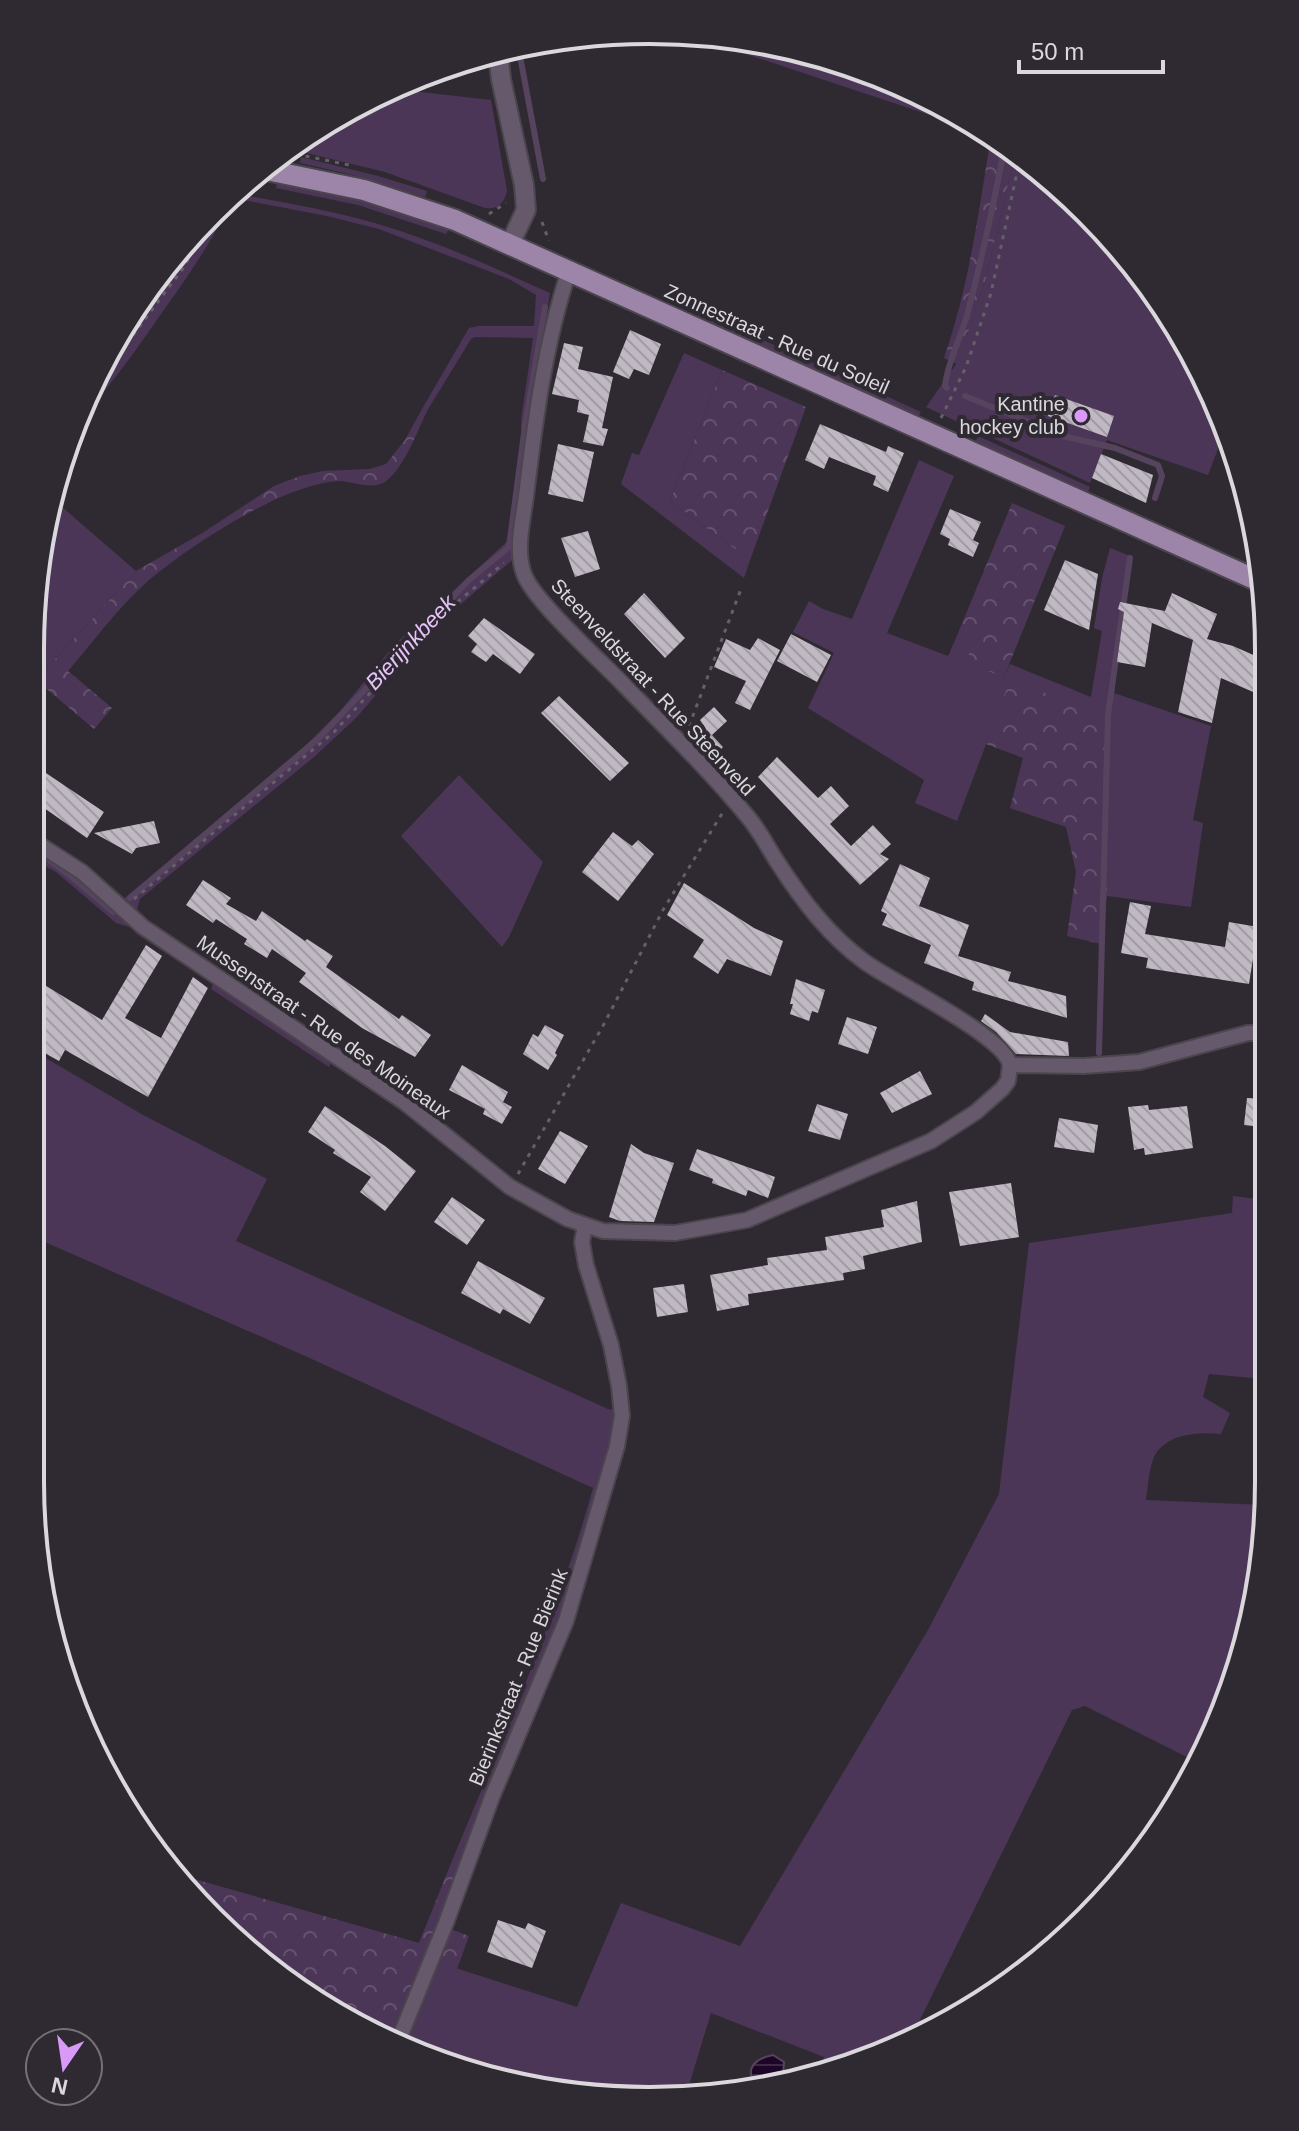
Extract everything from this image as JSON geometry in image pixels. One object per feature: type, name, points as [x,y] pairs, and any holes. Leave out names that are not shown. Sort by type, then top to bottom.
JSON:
[{"type":"main road","name":"Zonnestraat - Rue du Soleil","points":[[268,179],[334,183],[396,199],[455,220],[1251,578]]},
{"type":"street","points":[[499,64],[524,185],[526,210],[510,244]]},
{"type":"street","name":"Steenveldstraat - Rue Steenveld","points":[[569,271],[556,311],[530,465],[520,552],[523,573],[533,589],[750,819],[805,903],[838,939],[865,962],[922,995],[984,1037],[1006,1054],[1010,1065]]},
{"type":"street","name":"Mussenstraat - Rue des Moineaux","points":[[44,847],[82,872],[143,927],[404,1102],[510,1187],[568,1219],[603,1231],[675,1233],[747,1220],[911,1151],[955,1128],[1002,1089],[1008,1081],[1010,1065]]},
{"type":"street","points":[[1010,1065],[1075,1067],[1139,1062],[1255,1033]]},
{"type":"street","name":"Bierinkstraat - Rue Bierink","points":[[401,2034],[492,1797],[566,1621],[617,1446],[622,1416],[618,1376],[586,1265],[582,1242],[585,1225]]},
{"type":"path","points":[[932,435],[966,367],[991,293],[1018,169]]},
{"type":"path","points":[[130,339],[192,253]]},
{"type":"path","points":[[127,912],[130,903],[142,892],[334,732],[442,615],[520,552]]},
{"type":"path","points":[[682,745],[741,589]]},
{"type":"path","points":[[510,1187],[604,1024],[663,910],[731,798]]},
{"type":"green space","points":[[733,50],[844,76],[940,118]]},
{"type":"green space","points":[[415,91],[491,100],[507,191],[500,205],[485,208],[385,172],[304,152],[347,125]]},
{"type":"green space","points":[[989,148],[1013,165],[985,282],[957,364],[944,358],[967,276]]},
{"type":"green space","points":[[301,157],[427,191],[425,197],[300,163]]},
{"type":"green space","points":[[1013,165],[1078,221],[1105,250],[1153,313],[1193,382],[1219,445],[1208,475],[1107,440],[1090,483],[926,407],[957,363],[985,282]]},
{"type":"green space","points":[[277,181],[407,214],[449,229],[446,234],[358,205],[276,188]]},
{"type":"green space","points":[[248,196],[324,210],[400,231],[550,293],[514,529],[510,527],[533,338],[471,339],[427,411],[422,409],[469,328],[534,326],[536,295],[509,279],[379,229],[244,200]]},
{"type":"green space","points":[[222,220],[176,293],[99,399],[146,313],[194,250]]},
{"type":"green space","points":[[697,310],[921,412],[918,417],[695,316]]},
{"type":"green space","points":[[684,353],[722,370],[670,501],[750,560],[744,578],[621,484],[632,453],[639,455]]},
{"type":"green space","points":[[722,370],[806,407],[750,560],[670,501]]},
{"type":"green space","points":[[422,409],[427,411],[397,470],[383,483],[330,482],[281,497],[201,542],[138,590],[68,671],[112,708],[94,729],[44,687],[44,671],[136,571],[204,532],[274,486],[323,471],[370,469],[386,464],[405,440]]},
{"type":"green space","points":[[978,436],[1090,487],[1087,494],[975,443]]},
{"type":"green space","points":[[919,460],[954,476],[887,633],[948,656],[956,638],[969,643],[1004,677],[1010,664],[1091,697],[1102,631],[1094,628],[1110,548],[1130,556],[1111,692],[1211,726],[1193,820],[1203,823],[1191,907],[1107,896],[1107,758],[1010,681],[957,821],[915,803],[924,780],[808,708],[834,653],[793,632],[809,601],[852,619]]},
{"type":"green space","points":[[1012,503],[1065,526],[1004,677],[969,664],[969,644],[956,638]]},
{"type":"green space","points":[[62,507],[136,571],[44,671],[49,570]]},
{"type":"green space","points":[[513,536],[517,556],[435,626],[357,717],[314,757],[140,899],[136,914],[121,901],[302,749],[341,710],[395,644]]},
{"type":"green space","points":[[1010,680],[1109,716],[1107,896],[1101,944],[1067,936],[1076,872],[1066,827],[1010,808],[1023,758],[986,744]]},
{"type":"green space","points":[[459,775],[543,862],[502,947],[401,836]]},
{"type":"green space","points":[[44,854],[89,884],[140,930],[116,923],[44,865]]},
{"type":"green space","points":[[214,982],[333,1059],[329,1067],[211,989]]},
{"type":"green space","points":[[44,1057],[143,1115],[267,1179],[236,1241],[618,1411],[573,1589],[464,1861],[454,1856],[547,1628],[593,1488],[303,1355],[44,1242]]},
{"type":"green space","points":[[1233,1196],[1255,1199],[1255,1378],[1209,1374],[1203,1397],[1230,1413],[1221,1434],[1203,1433],[1176,1438],[1161,1448],[1151,1465],[1146,1500],[1254,1505],[1250,1561],[1234,1638],[1209,1713],[1188,1758],[1085,1706],[1072,1710],[918,2025],[844,2055],[823,2061],[824,2057],[711,2013],[689,2086],[610,2086],[570,2082],[493,2066],[409,2037],[415,2022],[411,2019],[434,1961],[577,2007],[621,1903],[740,1946],[928,1630],[999,1494],[1029,1243],[1232,1213]]},
{"type":"green space","points":[[454,1856],[464,1861],[448,1928],[469,1936],[457,1969],[434,1961],[406,2016],[415,2021],[409,2037],[347,2006],[281,1962],[221,1910],[192,1878],[419,1943]]},
{"type":"shaded area","points":[[773,2055],[784,2062],[783,2071],[752,2078],[754,2064]]},
{"type":"building","points":[[630,330],[661,344],[649,375],[634,369],[629,379],[613,372]]},
{"type":"building","points":[[564,343],[583,347],[578,369],[613,377],[602,428],[608,429],[603,446],[583,442],[589,415],[577,412],[579,400],[552,394]]},
{"type":"building","name":"Kantine hockey club","points":[[1055,395],[1114,416],[1107,437],[1048,416]]},
{"type":"building","points":[[820,424],[886,452],[888,446],[904,453],[888,492],[873,485],[876,476],[829,457],[824,469],[805,460]]},
{"type":"building","points":[[558,444],[594,452],[583,502],[548,494]]},
{"type":"building","points":[[1101,454],[1153,475],[1146,503],[1092,478]]},
{"type":"building","points":[[950,509],[981,522],[973,540],[979,543],[973,557],[948,545],[950,539],[940,534]]},
{"type":"building","points":[[588,531],[600,569],[575,577],[561,538]]},
{"type":"building","points":[[1065,560],[1098,574],[1089,630],[1044,610]]},
{"type":"building","points":[[644,593],[685,638],[665,658],[624,614]]},
{"type":"building","points":[[1172,593],[1217,614],[1207,639],[1255,656],[1255,693],[1221,678],[1212,723],[1178,712],[1193,640],[1152,623],[1145,667],[1117,662],[1124,612],[1118,609],[1120,602],[1165,611]]},
{"type":"building","points":[[484,618],[535,654],[520,674],[493,654],[486,662],[471,652],[477,644],[468,636]]},
{"type":"building","points":[[791,634],[831,655],[817,682],[777,661]]},
{"type":"building","points":[[758,638],[780,650],[750,710],[735,703],[746,681],[714,667],[726,639],[750,650]]},
{"type":"building","points":[[559,696],[629,763],[610,781],[541,713]]},
{"type":"building","points":[[714,707],[727,721],[712,735],[723,747],[711,760],[691,740],[704,726],[700,720]]},
{"type":"building","points":[[777,757],[818,798],[831,786],[849,806],[830,824],[851,846],[873,825],[891,844],[880,854],[889,859],[860,885],[758,777]]},
{"type":"building","points":[[44,772],[104,812],[87,838],[44,808]]},
{"type":"building","points":[[154,821],[160,843],[136,848],[132,854],[94,833]]},
{"type":"building","points":[[613,832],[632,846],[638,840],[654,854],[618,901],[582,872]]},
{"type":"building","points":[[900,864],[930,878],[919,906],[969,925],[958,956],[1011,972],[1008,981],[1066,996],[1067,1018],[972,990],[974,982],[924,963],[931,945],[882,925],[887,914],[881,911]]},
{"type":"building","points":[[203,880],[231,898],[226,904],[256,921],[262,911],[333,956],[326,967],[399,1019],[402,1015],[431,1035],[415,1057],[362,1028],[299,982],[306,973],[272,949],[267,958],[244,944],[247,939],[216,919],[213,923],[186,905]]},
{"type":"building","points":[[684,883],[754,928],[783,941],[771,976],[727,959],[718,974],[693,957],[704,940],[667,915]]},
{"type":"building","points":[[1130,902],[1151,906],[1145,934],[1225,947],[1229,922],[1255,926],[1249,984],[1146,968],[1148,958],[1121,953]]},
{"type":"building","points":[[146,945],[162,956],[125,1018],[161,1038],[193,977],[208,988],[148,1097],[65,1050],[59,1061],[44,1053],[44,985],[102,1020]]},
{"type":"building","points":[[796,979],[825,990],[818,1013],[812,1011],[809,1021],[790,1014]]},
{"type":"building","points":[[985,1014],[1010,1032],[1068,1042],[1069,1056],[1016,1054],[981,1021]]},
{"type":"building","points":[[847,1017],[877,1027],[868,1054],[838,1044]]},
{"type":"building","points":[[545,1025],[564,1035],[548,1070],[523,1054],[533,1034],[538,1037]]},
{"type":"building","points":[[462,1065],[508,1092],[503,1102],[512,1107],[502,1124],[483,1114],[485,1109],[449,1090]]},
{"type":"building","points":[[920,1071],[932,1094],[892,1113],[880,1093]]},
{"type":"building","points":[[1247,1098],[1255,1098],[1255,1126],[1244,1125]]},
{"type":"building","points":[[817,1104],[848,1114],[840,1140],[808,1131]]},
{"type":"building","points":[[1148,1105],[1149,1110],[1187,1106],[1193,1148],[1145,1155],[1144,1148],[1134,1150],[1128,1107]]},
{"type":"building","points":[[325,1106],[416,1171],[385,1211],[360,1192],[371,1177],[333,1153],[335,1150],[308,1132]]},
{"type":"building","points":[[1059,1118],[1098,1125],[1094,1153],[1054,1147]]},
{"type":"building","points":[[560,1131],[588,1146],[565,1184],[538,1169]]},
{"type":"building","points":[[631,1144],[644,1153],[674,1163],[654,1222],[620,1221],[609,1217]]},
{"type":"building","points":[[697,1149],[775,1177],[768,1198],[748,1190],[746,1196],[689,1170]]},
{"type":"building","points":[[1011,1183],[1019,1237],[960,1246],[949,1192]]},
{"type":"building","points":[[452,1197],[485,1220],[467,1245],[434,1222]]},
{"type":"building","points":[[917,1201],[922,1242],[863,1256],[865,1269],[843,1273],[844,1280],[748,1294],[749,1305],[717,1311],[710,1275],[768,1265],[767,1258],[827,1250],[825,1237],[884,1227],[881,1210]]},
{"type":"building","points":[[478,1261],[545,1298],[530,1324],[503,1309],[500,1314],[461,1293]]},
{"type":"building","points":[[684,1284],[688,1312],[657,1317],[653,1288]]},
{"type":"building","points":[[498,1920],[525,1929],[528,1923],[546,1931],[532,1968],[487,1952]]},
{"type":"waterway","name":"Bierijnkbeek","points":[[520,58],[543,179]]},
{"type":"waterway","points":[[947,388],[946,377],[972,294],[1002,158]]},
{"type":"waterway","name":"Bierijnkbeek","points":[[130,898],[320,737],[469,580],[509,547],[545,307]]},
{"type":"waterway","points":[[965,396],[1063,436],[1115,448],[1158,465],[1162,476],[1155,498]]},
{"type":"waterway","points":[[1099,1053],[1108,715],[1130,558]]},
{"type":"waterway","name":"Bierijnkbeek","points":[[44,856],[113,912]]},
{"type":"place","name":"Kantine hockey club","points":[[1081,416]]}]
